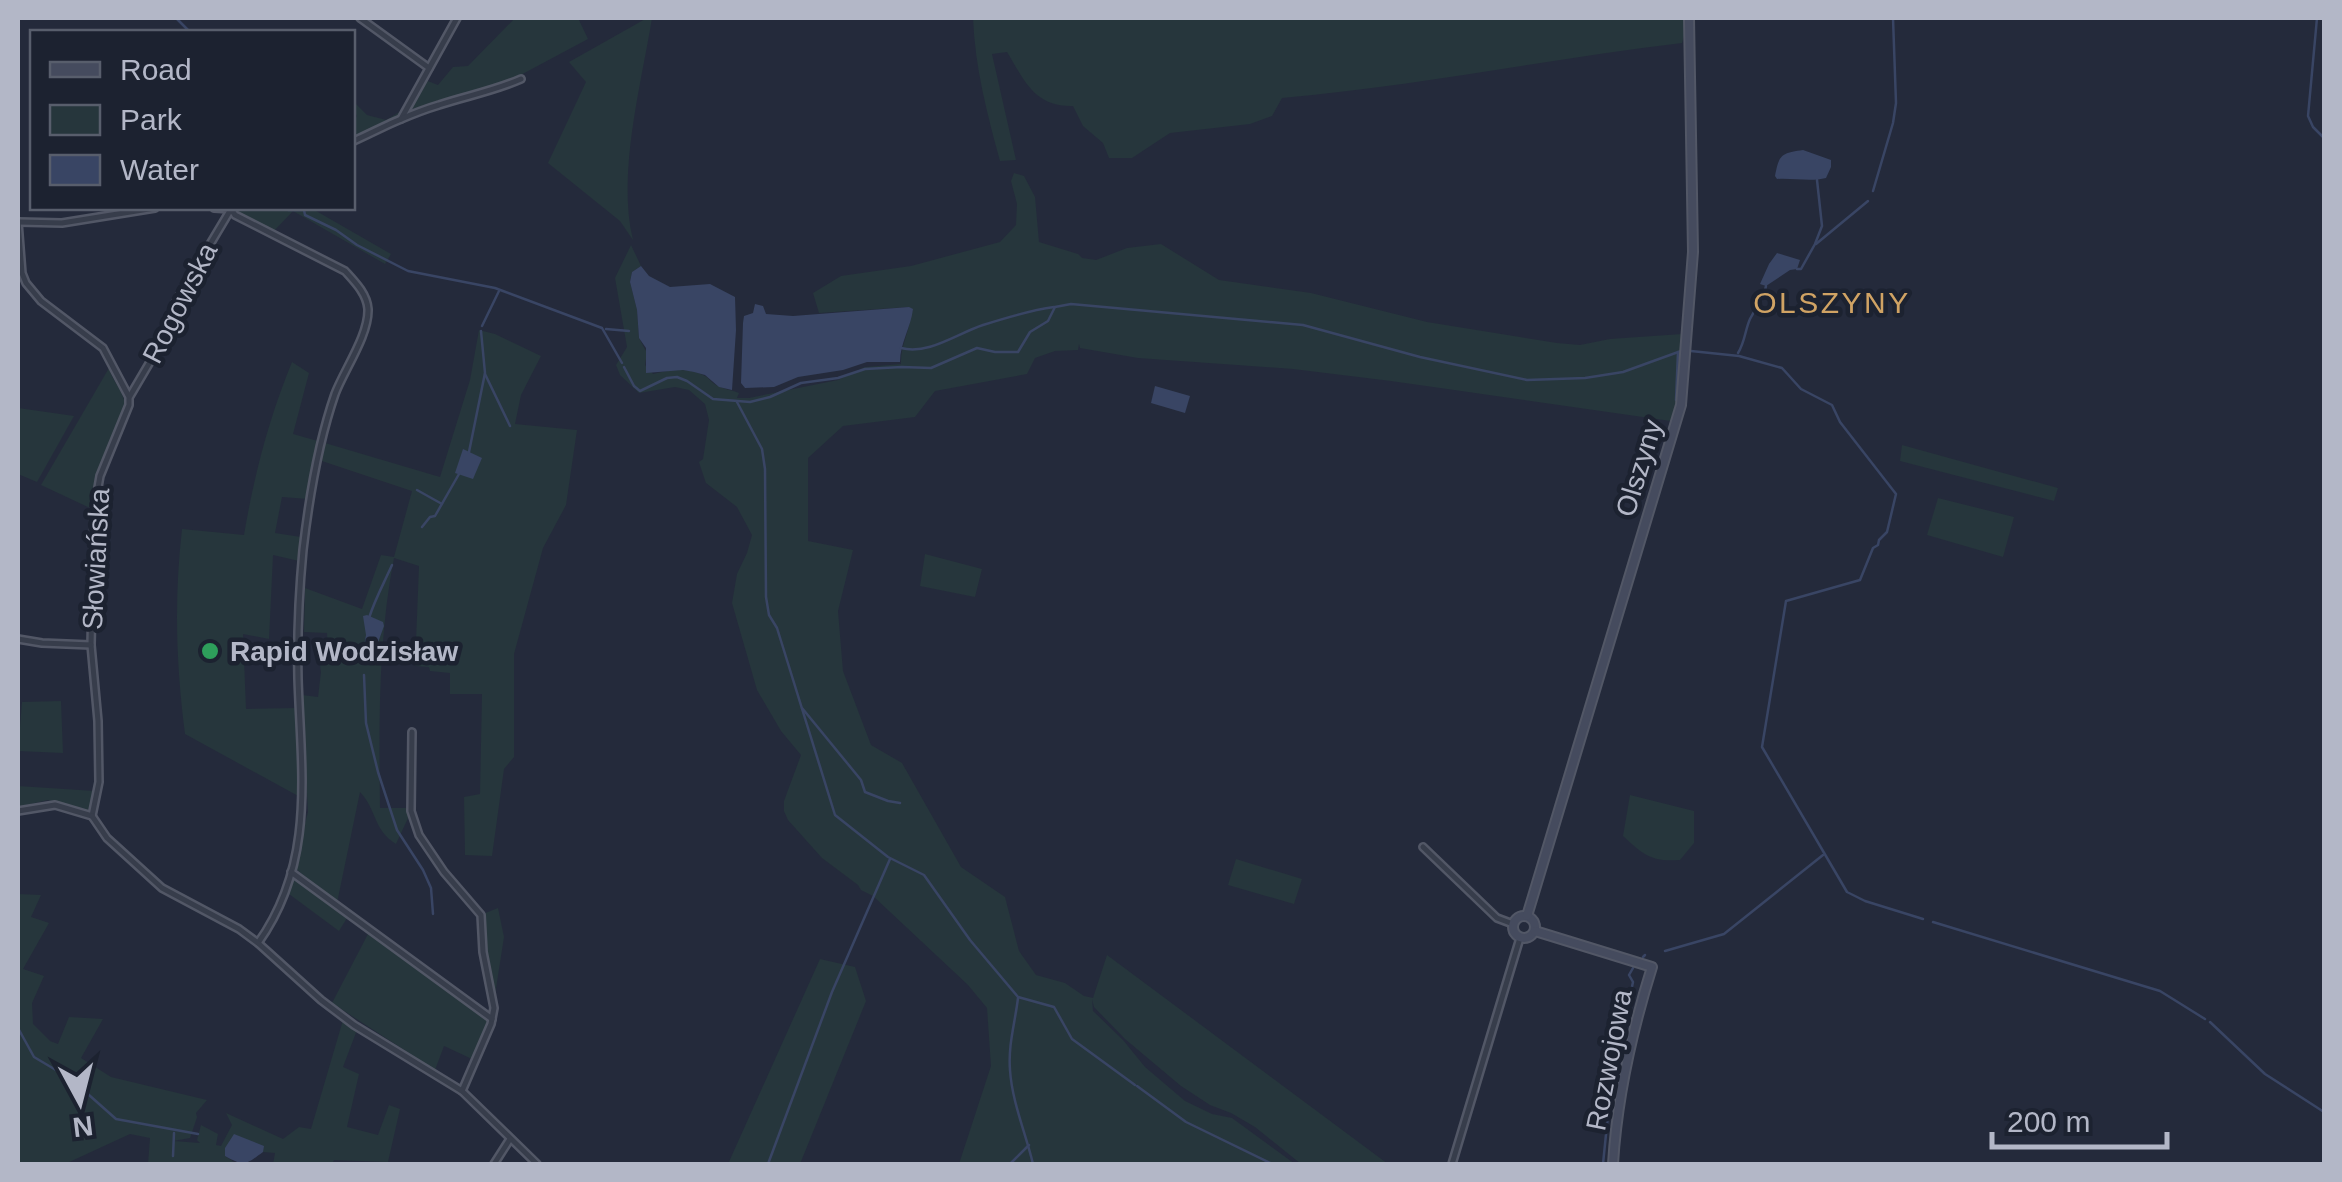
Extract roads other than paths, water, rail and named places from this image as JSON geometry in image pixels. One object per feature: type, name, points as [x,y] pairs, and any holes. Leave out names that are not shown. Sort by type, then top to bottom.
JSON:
[{"type":"street","points":[[360,18],[429,68]]},
{"type":"street","points":[[401,119],[457,18]]},
{"type":"street","name":"Olszyny","points":[[1527,916],[1681,405],[1693,252],[1689,18]]},
{"type":"street","points":[[355,141],[436,106],[521,79]]},
{"type":"street","points":[[129,397],[103,348],[41,301],[26,284],[20,262],[18,222],[62,223],[143,210]]},
{"type":"street","name":"Rogowska","points":[[129,397],[168,334],[174,302],[231,210]]},
{"type":"street","name":"Rogowska","points":[[233,210],[247,222],[345,271],[358,286],[368,310],[336,394],[316,468],[304,548],[298,648],[303,810],[292,872]]},
{"type":"street","name":"Słowiańska","points":[[92,816],[99,782],[91,645],[94,510],[100,476],[129,406],[129,397]]},
{"type":"street","name":"Słowiańska","points":[[18,640],[91,645]]},
{"type":"street","points":[[412,732],[411,811],[419,834],[434,857],[481,915],[483,952],[494,1008],[462,1091]]},
{"type":"street","points":[[18,811],[55,805],[92,816],[107,838],[162,888],[217,916],[258,943],[354,1025],[462,1091],[537,1164]]},
{"type":"street","points":[[1422,847],[1497,918],[1513,924]]},
{"type":"street","points":[[258,943],[292,872],[492,1019]]},
{"type":"street","points":[[1527,916],[1534,922],[1535,930],[1529,937],[1520,938],[1513,932],[1513,924],[1517,918],[1527,916]]},
{"type":"street","name":"Rozwojowa","points":[[1535,930],[1652,966],[1632,1036],[1613,1164]]},
{"type":"street","points":[[1452,1164],[1520,938]]},
{"type":"street","points":[[494,1164],[510,1140]]},
{"type":"water","points":[[1803,150],[1831,160],[1826,178],[1777,179],[1776,169],[1782,156]]},
{"type":"water","points":[[1777,253],[1800,260],[1797,269],[1766,286],[1760,284],[1769,264]]},
{"type":"water","points":[[641,266],[649,276],[670,287],[710,284],[735,297],[732,390],[694,372],[646,373],[646,348],[639,338],[630,282],[632,272]]},
{"type":"water","points":[[755,304],[763,306],[766,314],[793,316],[913,309],[900,362],[867,362],[798,377],[774,387],[745,388],[741,383],[743,323],[744,316],[753,313]]},
{"type":"water","points":[[1155,386],[1190,396],[1185,413],[1151,403]]},
{"type":"water","points":[[463,449],[482,458],[473,479],[455,473]]},
{"type":"water","points":[[363,616],[384,626],[373,649],[364,646]]},
{"type":"water","points":[[234,1134],[264,1146],[263,1152],[245,1163],[225,1156],[225,1148]]},
{"type":"waterway","points":[[176,18],[188,30]]},
{"type":"waterway","points":[[1873,191],[1896,103],[1893,18]]},
{"type":"waterway","points":[[2317,18],[2308,116],[2324,138]]},
{"type":"waterway","points":[[1797,269],[1801,269],[1822,226],[1817,180]]},
{"type":"waterway","points":[[1816,244],[1868,201]]},
{"type":"waterway","points":[[288,210],[304,210]]},
{"type":"waterway","points":[[304,210],[305,215],[408,271],[495,288],[602,328],[622,363]]},
{"type":"waterway","points":[[1738,353],[1766,286]]},
{"type":"waterway","points":[[482,326],[499,291]]},
{"type":"waterway","points":[[624,367],[640,391],[677,377],[713,399],[750,402],[801,383],[838,378],[865,369],[931,368],[977,348],[1018,352],[1030,332],[1048,321],[1055,307],[1071,304],[1303,325],[1420,357],[1527,380],[1623,372],[1681,351]]},
{"type":"waterway","points":[[901,348],[922,349],[983,325],[1054,307]]},
{"type":"waterway","points":[[606,329],[629,331]]},
{"type":"waterway","points":[[469,452],[485,373],[481,331]]},
{"type":"waterway","points":[[1691,351],[1739,356],[1782,368],[1801,389],[1832,405],[1840,422],[1896,494],[1887,532],[1873,548],[1860,580],[1786,601],[1762,747],[1847,892],[1923,919]]},
{"type":"waterway","points":[[1676,400],[1678,352]]},
{"type":"waterway","points":[[485,374],[510,426]]},
{"type":"waterway","points":[[737,402],[762,449],[769,615],[777,628],[835,815],[888,857],[924,875],[970,940],[1018,997],[1054,1007],[1072,1039],[1135,1085]]},
{"type":"waterway","points":[[1666,439],[1676,409]]},
{"type":"waterway","points":[[422,527],[435,516],[459,474]]},
{"type":"waterway","points":[[417,490],[442,504]]},
{"type":"waterway","points":[[369,618],[392,565]]},
{"type":"waterway","points":[[364,675],[366,723],[378,772],[397,830],[431,888],[433,914]]},
{"type":"waterway","points":[[802,708],[861,780],[865,792],[900,803]]},
{"type":"waterway","points":[[1665,951],[1724,934],[1823,855]]},
{"type":"waterway","points":[[768,1164],[832,992],[890,859]]},
{"type":"waterway","points":[[1933,922],[2160,991],[2205,1019]]},
{"type":"waterway","points":[[1603,1164],[1611,1085],[1633,968]]},
{"type":"waterway","points":[[1018,998],[1011,1043],[1011,1082],[1033,1164]]},
{"type":"waterway","points":[[2210,1022],[2265,1074],[2324,1112]]},
{"type":"waterway","points":[[18,1028],[34,1057],[71,1079],[116,1119],[198,1134]]},
{"type":"waterway","points":[[1137,1086],[1186,1122],[1272,1164]]},
{"type":"waterway","points":[[173,1156],[174,1133]]},
{"type":"waterway","points":[[1010,1164],[1029,1145]]},
{"type":"place","name":"Rapid Wodzisław","points":[[210,651]]},
{"type":"district","name":"OLSZYNY","points":[[1832,302]]}]
